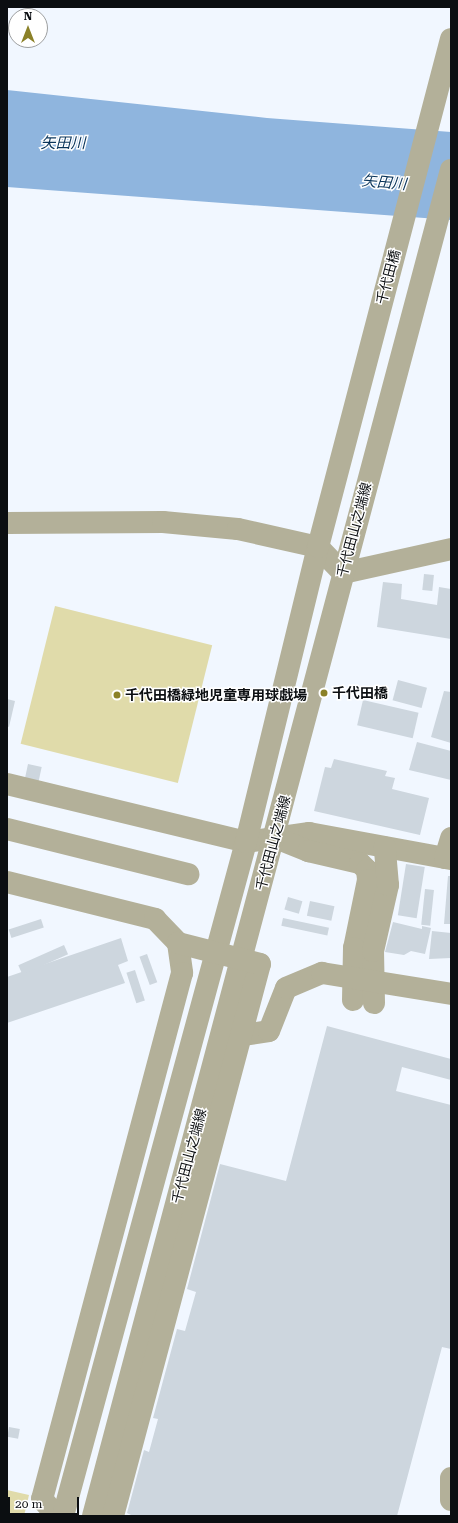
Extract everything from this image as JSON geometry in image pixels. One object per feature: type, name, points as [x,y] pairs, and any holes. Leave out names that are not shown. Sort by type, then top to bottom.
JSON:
[{"type":"street","name":"千代田橋","points":[[326,516],[451,39]]},
{"type":"street","name":"千代田山之端線","points":[[92,1516],[116,1432],[275,837],[342,572],[451,170]]},
{"type":"street","name":"千代田山之端線","points":[[63,1516],[246,842],[326,516]]},
{"type":"street","points":[[7,523],[163,522],[238,529],[318,547],[342,572],[451,549]]},
{"type":"street","points":[[7,784],[246,842],[309,833],[385,847],[449,852]]},
{"type":"street","points":[[7,829],[188,874]]},
{"type":"street","points":[[275,837],[308,851],[360,863],[367,870],[368,880],[363,1002]]},
{"type":"street","points":[[364,949],[388,885],[385,847]]},
{"type":"street","points":[[7,882],[155,919],[178,943],[260,964],[244,1035],[113,1516]]},
{"type":"street","points":[[57,1516],[42,1499],[182,973],[178,943]]},
{"type":"street","points":[[244,1035],[269,1031],[286,988],[322,973],[451,994]]},
{"type":"street","points":[[451,1478],[451,1500]]},
{"type":"shaded area","name":"千代田橋緑地児童専用球戯場","points":[[55,606],[212,645],[178,783],[21,744]]},
{"type":"shaded area","points":[[7,1490],[29,1495],[24,1516],[7,1516]]},
{"type":"water","name":"矢田川","points":[[7,90],[267,118],[451,132],[451,220],[7,187]]},
{"type":"building","points":[[424,574],[434,575],[432,591],[422,590]]},
{"type":"building","points":[[383,582],[402,584],[401,599],[437,605],[439,587],[451,589],[451,639],[377,627]]},
{"type":"building","points":[[398,680],[427,688],[422,708],[393,700]]},
{"type":"building","points":[[444,691],[451,692],[451,743],[431,737]]},
{"type":"building","points":[[7,699],[15,701],[9,727],[7,726]]},
{"type":"building","points":[[363,700],[419,713],[413,738],[357,725]]},
{"type":"building","points":[[417,742],[451,751],[451,780],[409,770]]},
{"type":"building","points":[[334,759],[387,771],[385,776],[395,778],[392,789],[429,798],[420,835],[314,811],[325,767],[331,768]]},
{"type":"building","points":[[28,764],[42,767],[39,782],[25,779]]},
{"type":"building","points":[[406,864],[425,867],[417,918],[398,915]]},
{"type":"building","points":[[448,876],[451,876],[451,924],[444,924]]},
{"type":"building","points":[[425,889],[434,890],[430,926],[421,925]]},
{"type":"building","points":[[288,897],[302,901],[299,914],[284,909]]},
{"type":"building","points":[[310,901],[334,906],[331,921],[307,916]]},
{"type":"building","points":[[283,918],[329,928],[327,936],[281,926]]},
{"type":"building","points":[[41,919],[44,928],[11,938],[9,930]]},
{"type":"building","points":[[393,922],[422,929],[422,926],[431,928],[425,954],[411,951],[404,955],[385,952]]},
{"type":"building","points":[[432,931],[451,933],[451,958],[429,959]]},
{"type":"building","points":[[121,938],[128,961],[118,965],[125,983],[7,1023],[7,977]]},
{"type":"building","points":[[64,945],[68,954],[22,974],[18,965]]},
{"type":"building","points":[[147,954],[157,982],[150,985],[139,957]]},
{"type":"building","points":[[135,970],[145,1000],[136,1003],[126,973]]},
{"type":"building","points":[[327,1026],[451,1059],[451,1080],[402,1067],[396,1091],[451,1105],[451,1349],[442,1347],[397,1516],[133,1516],[127,1513],[144,1450],[149,1452],[158,1419],[153,1418],[177,1329],[185,1331],[196,1292],[187,1289],[220,1164],[286,1181]]},
{"type":"building","points":[[9,1427],[20,1429],[18,1439],[7,1437]]},
{"type":"place","name":"千代田橋","points":[[324,693]]},
{"type":"place","name":"千代田橋緑地児童専用球戯場","points":[[117,695]]}]
